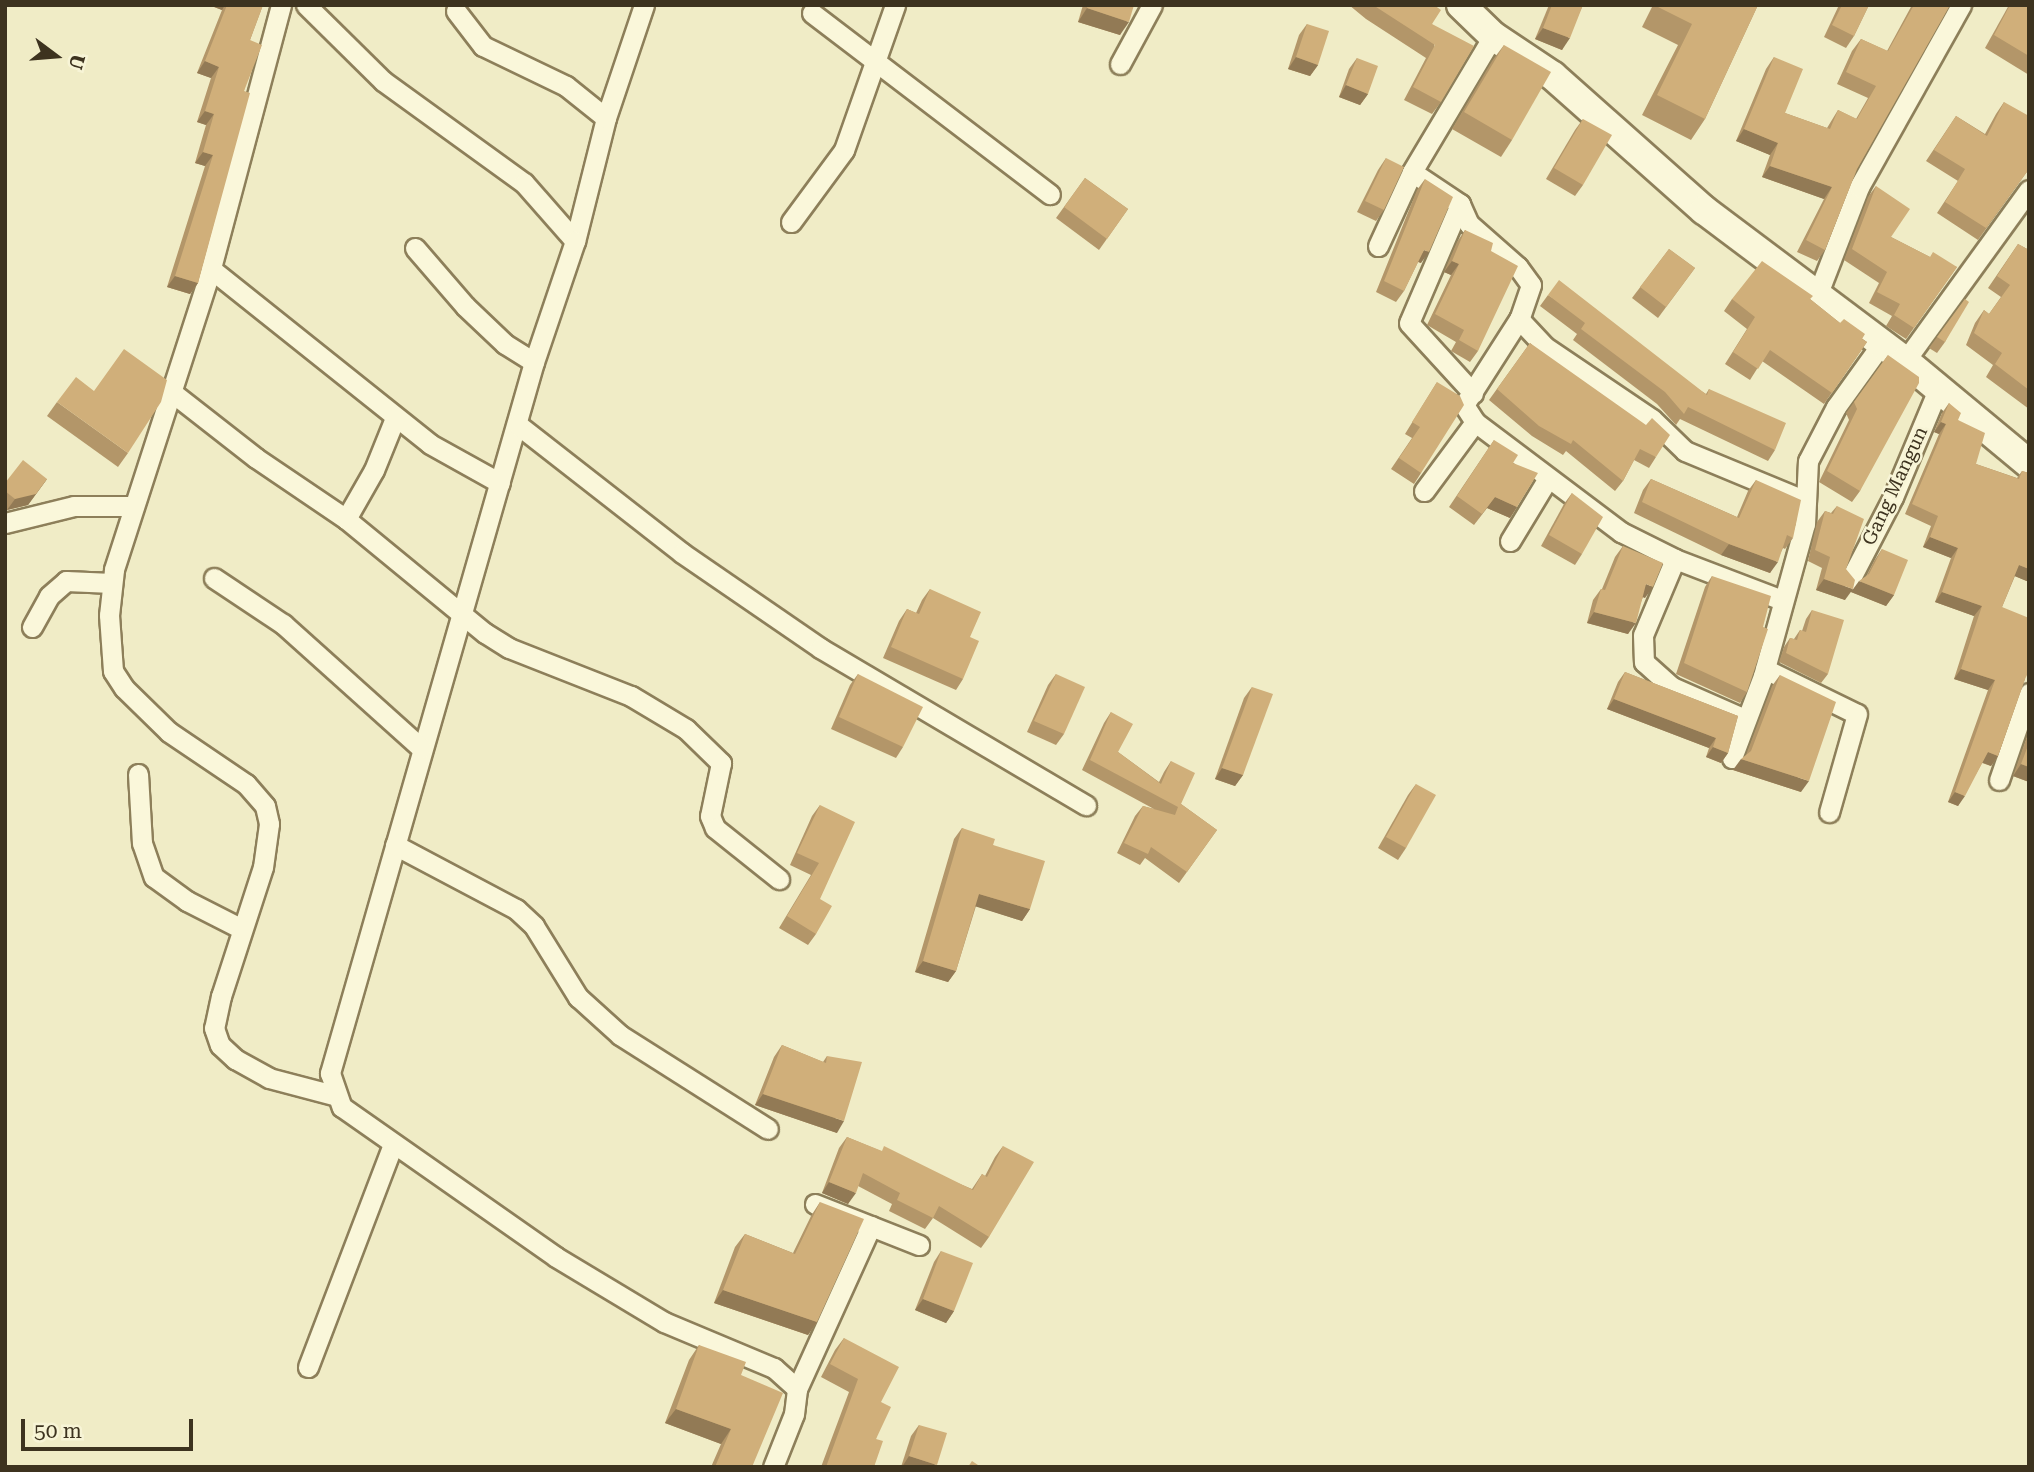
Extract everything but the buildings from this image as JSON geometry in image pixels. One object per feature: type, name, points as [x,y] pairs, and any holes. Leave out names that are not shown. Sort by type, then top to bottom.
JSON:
[{"type":"street","points":[[281,5],[211,270],[169,390],[112,583],[109,615],[113,671],[124,688],[169,732],[246,784],[265,806],[269,824],[263,867],[240,928],[214,1028],[220,1045],[235,1059],[269,1078],[337,1096]]},
{"type":"street","points":[[306,5],[383,80],[524,183],[575,241]]},
{"type":"street","points":[[644,5],[606,118],[575,241],[534,362],[463,615],[421,748],[333,1053],[330,1073],[342,1107],[393,1144],[635,1307],[774,1368],[797,1389]]},
{"type":"street","points":[[792,222],[844,150],[895,5]]},
{"type":"street","points":[[1120,64],[1150,10],[1130,5]]},
{"type":"street","points":[[1461,5],[1493,36],[1553,76],[1704,210],[1881,346],[1905,361],[1937,392],[2029,464]]},
{"type":"street","points":[[1817,296],[1859,187],[1961,5]]},
{"type":"street","points":[[456,11],[483,46],[566,86],[606,118]]},
{"type":"street","points":[[812,13],[874,64],[971,131],[1050,194]]},
{"type":"street","points":[[1378,246],[1412,172],[1493,36]]},
{"type":"street","points":[[1412,172],[1460,204],[1469,223],[1504,251],[1531,285],[1519,319],[1464,405],[1475,422],[1547,480],[1621,532],[1675,559],[1782,600]]},
{"type":"street","points":[[1905,361],[2029,190]]},
{"type":"street","points":[[1460,204],[1409,323],[1473,393]]},
{"type":"street","points":[[415,248],[475,316],[505,344],[534,362]]},
{"type":"street","points":[[211,270],[395,418],[447,455],[500,483]]},
{"type":"street","points":[[1519,319],[1544,346],[1652,419],[1685,451],[1806,502]]},
{"type":"street","points":[[1732,758],[1765,669],[1805,524],[1808,461],[1823,429],[1881,346]]},
{"type":"street","points":[[169,390],[256,458],[346,519],[463,615],[509,648],[656,709],[706,746],[721,763],[710,816],[715,828],[779,879]]},
{"type":"street","name":"Gang Mangun","points":[[1850,580],[1893,497],[1937,392]]},
{"type":"street","points":[[346,519],[374,470],[395,418]]},
{"type":"street","points":[[1424,491],[1475,422]]},
{"type":"street","points":[[517,424],[682,553],[820,648],[1086,805]]},
{"type":"street","points":[[1510,541],[1547,480]]},
{"type":"street","points":[[5,523],[74,506],[134,506]]},
{"type":"street","points":[[1675,559],[1643,635],[1644,662],[1672,687],[1745,719]]},
{"type":"street","points":[[214,578],[283,624],[421,748]]},
{"type":"street","points":[[32,627],[49,596],[66,581],[112,583]]},
{"type":"street","points":[[1765,669],[1857,714],[1829,811]]},
{"type":"street","points":[[1999,780],[2029,693]]},
{"type":"street","points":[[138,774],[142,843],[154,877],[187,901],[240,928]]},
{"type":"street","points":[[395,845],[516,909],[534,926],[578,998],[620,1035],[768,1129]]},
{"type":"street","points":[[308,1367],[393,1144]]},
{"type":"street","points":[[815,1204],[919,1245]]},
{"type":"street","points":[[773,1467],[794,1414],[797,1389],[871,1226]]}]
